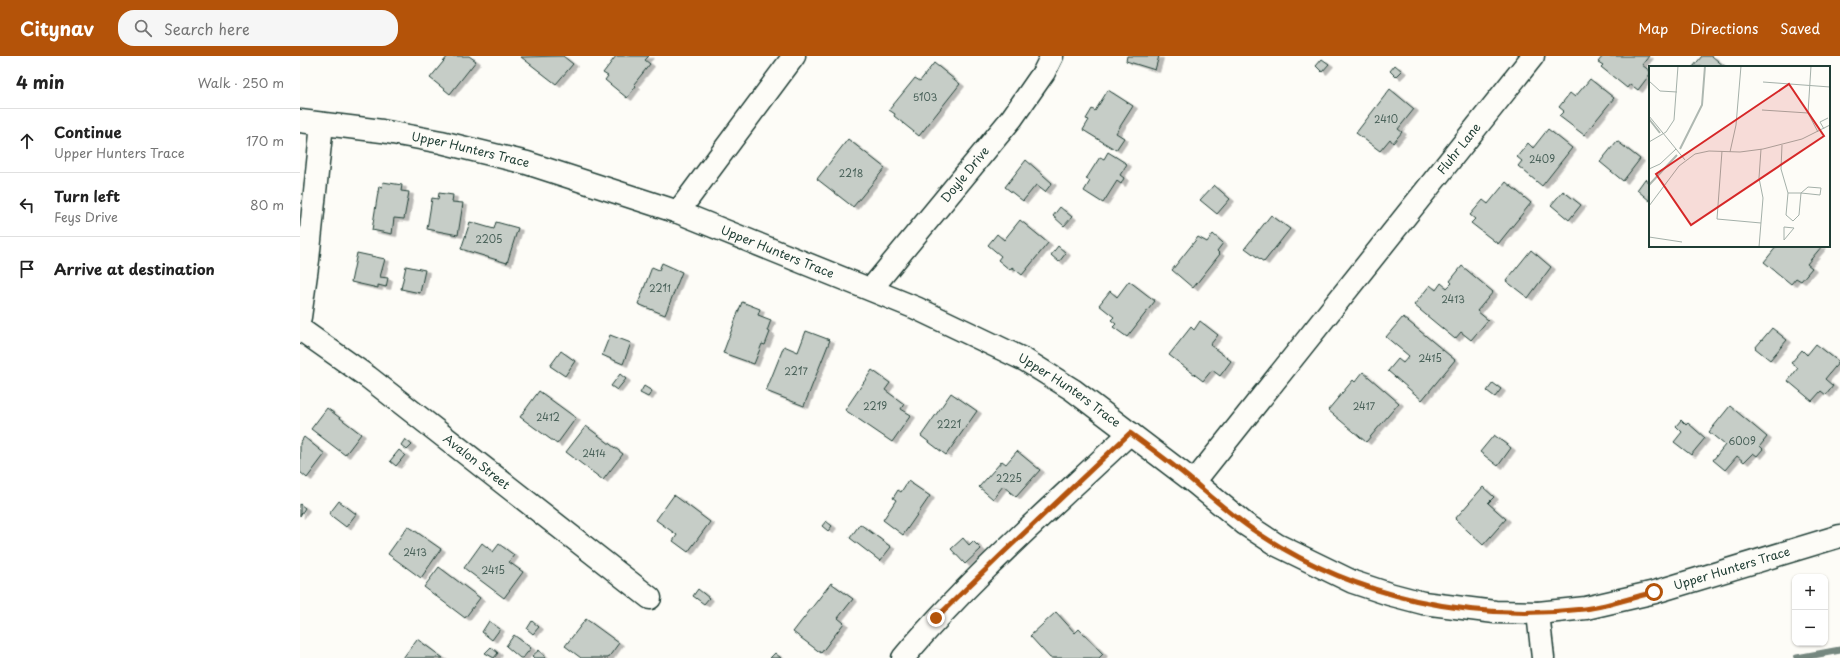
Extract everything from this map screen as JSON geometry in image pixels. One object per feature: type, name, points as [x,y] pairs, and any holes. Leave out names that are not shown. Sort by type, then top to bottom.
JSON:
[{"type":"street","points":[[678,212],[794,56]]},
{"type":"street","name":"Doyle Drive","points":[[871,289],[1012,118],[1044,72],[1052,56]]},
{"type":"street","name":"Fluhr Lane","points":[[1194,482],[1533,56]]},
{"type":"street","name":"Upper Hunters Trace","points":[[300,121],[382,131],[484,152],[584,180],[678,212],[871,289],[971,333],[1025,360],[1073,390],[1194,482],[1230,513],[1260,535],[1294,555],[1353,582],[1389,594],[1423,603],[1495,612],[1538,613],[1586,608],[1621,601],[1710,576],[1840,536]]},
{"type":"street","points":[[300,317],[308,260],[308,192],[322,124]]},
{"type":"street","name":"Avalon Street","points":[[300,329],[368,377],[650,598]]},
{"type":"street","points":[[903,658],[936,618],[1130,433]]},
{"type":"street","points":[[1538,613],[1543,658]]},
{"type":"building","points":[[448,56],[469,56],[476,61],[450,94],[430,78]]},
{"type":"building","points":[[563,56],[573,64],[556,84],[521,57]]},
{"type":"building","points":[[616,56],[649,56],[645,60],[650,64],[634,84],[636,86],[627,98],[605,80],[608,76],[603,73]]},
{"type":"building","points":[[1127,56],[1159,56],[1155,70],[1126,61]]},
{"type":"building","points":[[1603,56],[1649,56],[1642,65],[1649,70],[1649,75],[1638,90],[1630,84],[1627,88],[1601,67],[1603,65],[1598,62]]},
{"type":"building","points":[[1702,56],[1712,56],[1724,66],[1694,66]]},
{"type":"building","points":[[1322,59],[1329,64],[1322,72],[1316,66]]},
{"type":"building","points":[[934,63],[960,84],[919,136],[894,116],[895,114],[889,110],[915,78],[920,81]]},
{"type":"building","points":[[1395,65],[1402,71],[1396,77],[1390,71]]},
{"type":"building","points":[[1590,79],[1614,98],[1584,135],[1559,116],[1564,111],[1559,107],[1570,93],[1575,97]]},
{"type":"building","points":[[1390,89],[1414,109],[1398,129],[1402,132],[1393,143],[1390,139],[1380,151],[1356,133]]},
{"type":"building","points":[[1108,90],[1133,106],[1116,133],[1124,138],[1116,150],[1083,130],[1089,120],[1086,119],[1092,109],[1095,111]]},
{"type":"building","points":[[1548,129],[1572,148],[1542,186],[1518,166],[1522,161],[1517,157],[1528,143],[1533,148]]},
{"type":"building","points":[[848,139],[885,168],[853,207],[817,179]]},
{"type":"building","points":[[1617,141],[1640,159],[1623,181],[1600,162]]},
{"type":"building","points":[[1108,152],[1127,164],[1120,175],[1124,178],[1121,184],[1117,181],[1103,203],[1084,191],[1090,181],[1086,179],[1100,157],[1104,159]]},
{"type":"building","points":[[1026,160],[1052,183],[1045,192],[1036,185],[1023,201],[1005,187]]},
{"type":"building","points":[[1645,179],[1649,182],[1649,200],[1637,190]]},
{"type":"building","points":[[383,182],[402,185],[401,191],[409,192],[404,219],[394,218],[392,234],[372,230],[379,186],[382,187]]},
{"type":"building","points":[[1506,182],[1531,203],[1498,244],[1471,223],[1475,219],[1470,215],[1483,200],[1488,204]]},
{"type":"building","points":[[1214,185],[1230,199],[1217,214],[1200,200]]},
{"type":"building","points":[[1563,191],[1581,205],[1569,220],[1551,205]]},
{"type":"building","points":[[439,193],[453,195],[452,202],[463,203],[458,235],[427,229],[432,198],[438,199]]},
{"type":"building","points":[[1060,207],[1072,217],[1064,226],[1053,216]]},
{"type":"building","points":[[1271,215],[1290,229],[1264,262],[1245,248]]},
{"type":"building","points":[[1020,220],[1048,243],[1022,275],[1012,267],[1010,270],[998,260],[1001,256],[988,245],[997,234],[1004,240]]},
{"type":"building","points":[[470,222],[494,229],[496,222],[518,228],[507,263],[461,249]]},
{"type":"building","points":[[1213,234],[1223,243],[1217,251],[1220,254],[1193,288],[1172,270],[1198,237],[1207,242]]},
{"type":"building","points":[[1058,246],[1066,253],[1059,262],[1051,255]]},
{"type":"building","points":[[1776,247],[1821,247],[1807,264],[1812,268],[1801,281],[1796,278],[1791,284],[1764,262]]},
{"type":"building","points":[[1531,250],[1551,267],[1528,298],[1506,281]]},
{"type":"building","points":[[357,253],[385,259],[380,277],[388,278],[386,287],[378,285],[378,288],[351,282]]},
{"type":"building","points":[[662,263],[682,272],[665,315],[638,304],[652,267],[659,270]]},
{"type":"building","points":[[406,266],[425,270],[420,293],[401,289]]},
{"type":"building","points":[[1462,266],[1493,292],[1477,311],[1488,320],[1471,340],[1461,332],[1455,339],[1414,305],[1430,285],[1436,290],[1441,283],[1447,288],[1452,283],[1450,281]]},
{"type":"building","points":[[1129,281],[1155,301],[1127,337],[1113,327],[1116,324],[1111,320],[1114,317],[1099,305],[1110,291],[1117,297]]},
{"type":"building","points":[[742,302],[760,309],[758,315],[771,320],[767,331],[770,332],[765,345],[762,344],[754,364],[723,353]]},
{"type":"building","points":[[1403,317],[1455,360],[1422,400],[1388,371],[1398,359],[1403,363],[1409,356],[1386,337]]},
{"type":"building","points":[[1200,321],[1218,335],[1210,345],[1231,361],[1220,376],[1212,370],[1203,381],[1169,355],[1191,327],[1194,330]]},
{"type":"building","points":[[1772,328],[1787,340],[1770,360],[1755,348]]},
{"type":"building","points":[[806,331],[830,340],[804,406],[766,391],[784,346],[798,352]]},
{"type":"building","points":[[610,335],[631,343],[623,364],[602,355]]},
{"type":"building","points":[[1816,344],[1839,362],[1825,379],[1833,386],[1826,395],[1821,391],[1812,401],[1788,381],[1798,368],[1791,363],[1802,350],[1807,355]]},
{"type":"building","points":[[561,351],[575,361],[565,376],[550,366]]},
{"type":"building","points":[[872,370],[890,383],[885,390],[904,404],[901,409],[911,415],[892,442],[845,410]]},
{"type":"building","points":[[1363,372],[1399,403],[1366,442],[1328,410],[1353,380],[1355,382]]},
{"type":"building","points":[[620,374],[626,379],[617,390],[611,386]]},
{"type":"building","points":[[1493,383],[1501,389],[1495,397],[1487,391]]},
{"type":"building","points":[[644,386],[652,391],[648,397],[640,393]]},
{"type":"building","points":[[539,391],[576,418],[557,444],[520,417]]},
{"type":"building","points":[[951,393],[977,411],[946,455],[921,436]]},
{"type":"building","points":[[1730,406],[1767,437],[1760,446],[1763,449],[1757,456],[1753,453],[1744,462],[1737,456],[1725,470],[1713,460],[1725,445],[1709,432]]},
{"type":"building","points":[[327,408],[361,434],[345,455],[311,429]]},
{"type":"building","points":[[1681,420],[1686,425],[1688,423],[1705,438],[1691,455],[1674,442],[1682,432],[1676,426]]},
{"type":"building","points":[[586,426],[623,454],[603,480],[566,452]]},
{"type":"building","points":[[1494,435],[1511,448],[1498,466],[1480,452]]},
{"type":"building","points":[[304,437],[325,454],[307,478],[300,472],[300,443]]},
{"type":"building","points":[[405,439],[412,445],[407,450],[401,445]]},
{"type":"building","points":[[399,450],[405,455],[396,466],[390,461]]},
{"type":"building","points":[[1017,451],[1040,470],[1016,497],[1003,486],[993,499],[979,487],[1002,461],[1006,464]]},
{"type":"building","points":[[908,481],[930,496],[903,535],[883,520],[896,500],[893,498],[898,490],[901,492]]},
{"type":"building","points":[[1483,487],[1494,497],[1488,503],[1506,519],[1483,545],[1455,519]]},
{"type":"building","points":[[674,495],[710,522],[688,552],[673,541],[677,535],[656,520]]},
{"type":"building","points":[[339,501],[356,514],[346,527],[329,514]]},
{"type":"building","points":[[300,504],[305,508],[300,516]]},
{"type":"building","points":[[826,521],[832,526],[828,531],[822,526]]},
{"type":"building","points":[[860,524],[891,547],[880,561],[850,538]]},
{"type":"building","points":[[408,526],[441,549],[421,578],[388,554]]},
{"type":"building","points":[[963,538],[969,545],[973,541],[981,549],[965,564],[951,549]]},
{"type":"building","points":[[482,543],[493,552],[499,544],[514,555],[509,562],[523,572],[504,598],[464,568]]},
{"type":"building","points":[[439,567],[480,598],[465,618],[424,587]]},
{"type":"building","points":[[831,583],[853,599],[838,618],[844,623],[821,653],[793,632]]},
{"type":"building","points":[[698,589],[709,598],[704,604],[693,596]]},
{"type":"building","points":[[1056,612],[1075,633],[1079,629],[1103,654],[1099,658],[1050,658],[1030,636]]},
{"type":"building","points":[[586,619],[619,643],[608,658],[581,658],[565,646]]},
{"type":"building","points":[[489,621],[500,629],[492,640],[482,632]]},
{"type":"building","points":[[532,621],[539,627],[533,634],[527,629]]},
{"type":"building","points":[[514,635],[531,648],[523,658],[520,658],[506,646]]},
{"type":"building","points":[[417,639],[443,658],[403,658]]},
{"type":"building","points":[[491,647],[498,653],[494,658],[485,653]]},
{"type":"building","points":[[539,650],[545,657],[534,658],[532,656]]},
{"type":"building","points":[[775,653],[781,658],[770,658]]},
{"type":"waterway","points":[[1797,658],[1840,650]]},
{"type":"route","points":[[936,618],[1130,433],[1194,482],[1230,513],[1260,535],[1294,555],[1324,570],[1353,582],[1389,594],[1423,603],[1458,608],[1495,612],[1538,613],[1586,608],[1621,601],[1654,592]]}]
